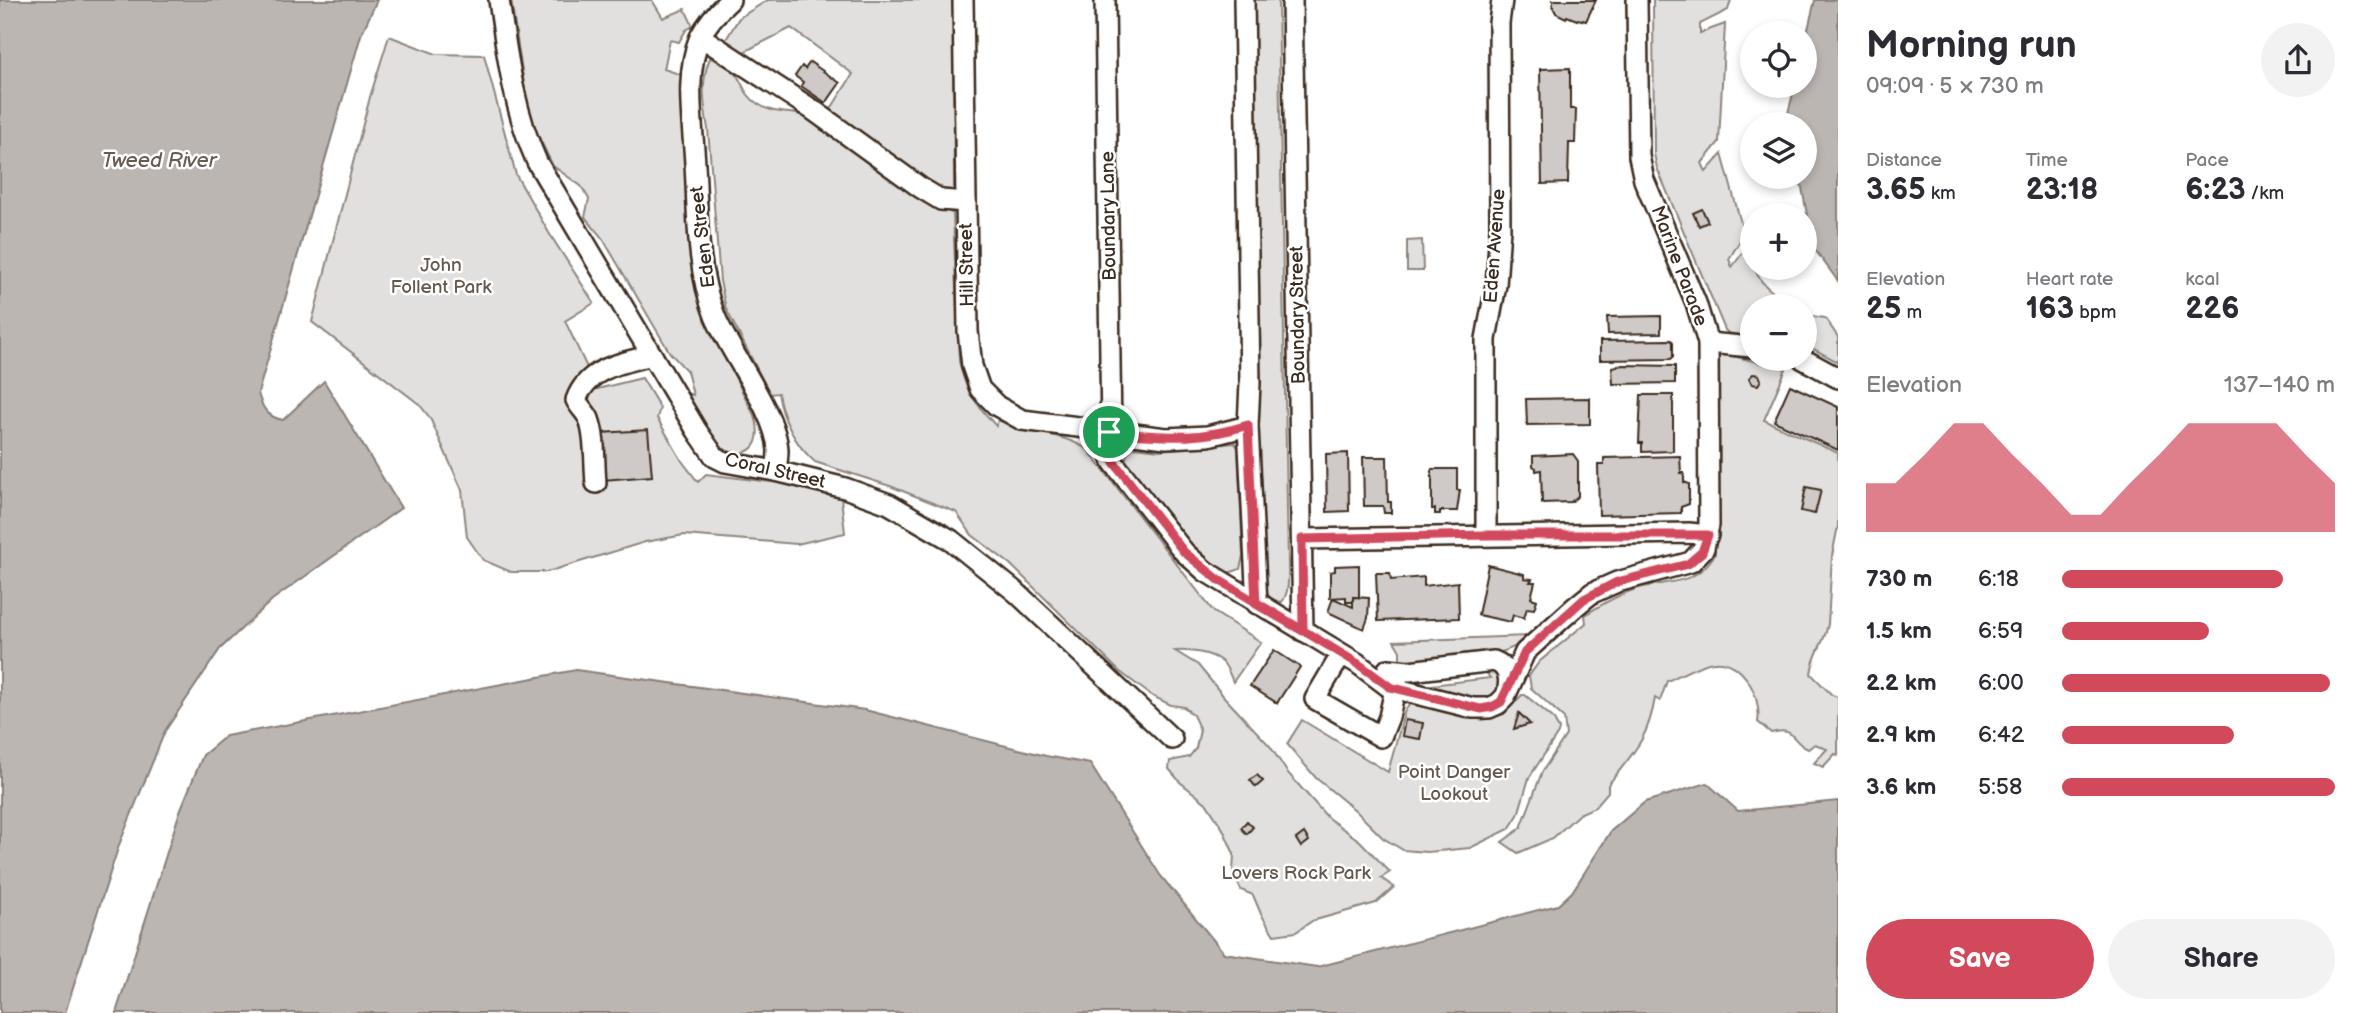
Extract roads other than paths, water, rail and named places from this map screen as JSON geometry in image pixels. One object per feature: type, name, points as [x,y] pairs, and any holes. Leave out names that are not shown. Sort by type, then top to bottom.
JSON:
[{"type":"street","name":"Coral Street","points":[[499,0],[517,108],[537,162],[715,457],[743,467],[776,471],[845,488],[888,504],[951,540],[1017,593],[1172,739]]},
{"type":"street","name":"Eden Street","points":[[730,0],[719,10],[701,37],[693,65],[699,241],[704,276],[715,316],[769,419],[778,448],[776,471]]},
{"type":"street","name":"Hill Street","points":[[962,0],[968,331],[972,366],[980,388],[996,406],[1022,420],[1179,438],[1220,434],[1248,425]]},
{"type":"street","name":"Boundary Lane","points":[[1105,0],[1108,443],[1111,457],[1184,552],[1205,570],[1256,604],[1349,659],[1376,679],[1397,680]]},
{"type":"street","points":[[1244,0],[1250,383],[1248,425],[1256,604]]},
{"type":"street","name":"Boundary Street","points":[[1292,0],[1303,631]]},
{"type":"street","name":"Eden Avenue","points":[[1486,535],[1486,339],[1496,285],[1500,229],[1499,23],[1502,0]]},
{"type":"street","name":"Marine Parade","points":[[1637,0],[1639,156],[1644,180],[1696,303],[1708,343],[1708,535]]},
{"type":"street","points":[[701,37],[813,110],[921,188],[941,200],[966,202]]},
{"type":"street","points":[[1708,343],[1740,346]]},
{"type":"street","points":[[596,483],[591,427],[587,415],[579,408],[576,400],[580,389],[591,376],[608,366],[652,355]]},
{"type":"street","points":[[1817,367],[1838,378]]},
{"type":"street","points":[[1302,539],[1486,535],[1708,535],[1702,552],[1694,560],[1681,566],[1617,582],[1592,593],[1528,649],[1519,661],[1501,702],[1492,707],[1481,709],[1397,680]]},
{"type":"street","points":[[1397,680],[1493,661],[1528,649]]},
{"type":"street","points":[[1349,659],[1315,699],[1381,737],[1389,717],[1397,680]]},
{"type":"street","points":[[1493,661],[1506,670],[1509,677],[1508,688]]},
{"type":"water","name":"Tweed River","points":[[0,0],[377,0],[361,35],[258,393],[266,411],[283,420],[324,381],[401,508],[272,600],[220,649],[165,731],[119,845],[65,1013],[0,1013]]},
{"type":"water","points":[[1815,0],[1838,0],[1838,281],[1817,252],[1817,203],[1805,203],[1802,189],[1817,189],[1817,112],[1788,112],[1792,98],[1817,98],[1817,21],[1810,21]]},
{"type":"water","points":[[576,670],[865,710],[1046,756],[1090,764],[1160,875],[1224,953],[1317,967],[1558,905],[1572,892],[1611,831],[1645,802],[1707,783],[1738,811],[1838,801],[1838,1013],[116,1013],[180,811],[203,755],[226,736]]},
{"type":"park label","name":"John Follent Park","points":[[441,276]]},
{"type":"park label","name":"Point Danger Lookout","points":[[1454,783]]},
{"type":"park label","name":"Lovers Rock Park","points":[[1296,873]]}]
